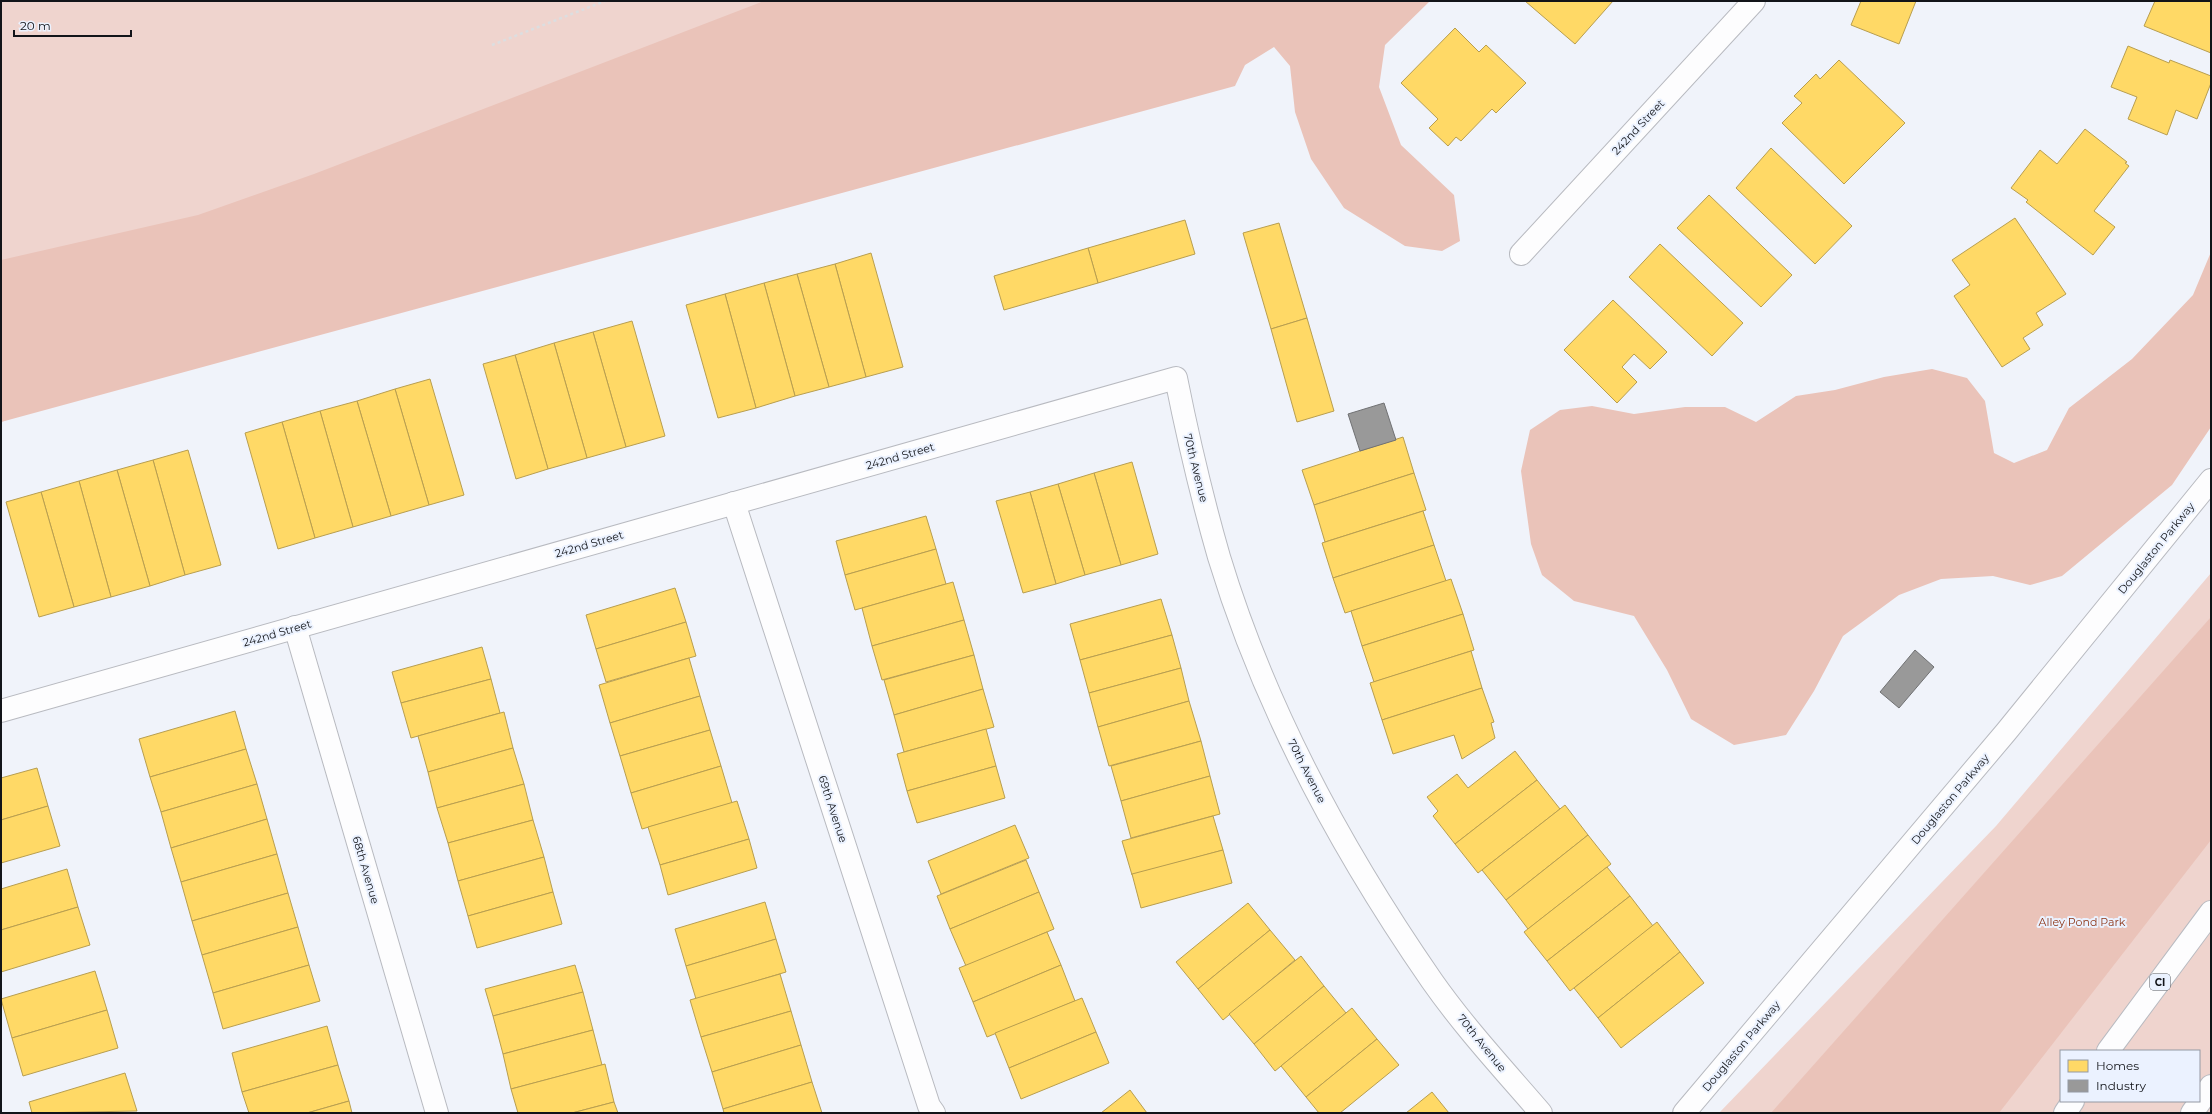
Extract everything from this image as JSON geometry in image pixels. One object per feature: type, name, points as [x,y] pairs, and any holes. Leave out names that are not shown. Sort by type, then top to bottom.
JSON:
[{"type":"main road","name":"242nd Street","points":[[1521,254],[1754,1]]},
{"type":"main road","name":"242nd Street","points":[[1,711],[1176,378]]},
{"type":"main road","name":"70th Avenue","points":[[1176,378],[1190,445],[1220,558],[1253,653],[1294,747],[1340,837],[1432,982],[1484,1049],[1542,1113]]},
{"type":"main road","name":"Douglaston Parkway","points":[[1684,1113],[2006,732],[2211,480]]},
{"type":"main road","name":"69th Avenue","points":[[734,503],[926,1099],[934,1113]]},
{"type":"main road","name":"68th Avenue","points":[[295,627],[437,1113]]},
{"type":"main road","name":"CI","points":[[2109,1050],[2211,912]]},
{"type":"main road","points":[[2200,1102],[2211,1086]]},
{"type":"main road","points":[[2065,1113],[2072,1102]]},
{"type":"main road","points":[[2192,1113],[2200,1102]]},
{"type":"path","points":[[492,45],[605,1]]},
{"type":"green space","points":[[1,1],[1225,1],[1,422]]},
{"type":"green space","points":[[764,1],[1430,1],[1385,45],[1379,87],[1401,145],[1454,195],[1460,241],[1442,251],[1405,246],[1344,208],[1311,159],[1295,112],[1290,66],[1274,47],[1245,65],[1235,86],[1,422],[1,260],[198,215],[314,174]]},
{"type":"green space","points":[[2211,252],[2211,427],[2172,485],[2062,576],[2030,585],[1993,576],[1941,579],[1899,595],[1843,636],[1814,691],[1786,735],[1734,745],[1691,719],[1667,670],[1634,616],[1574,601],[1542,575],[1531,544],[1521,471],[1530,430],[1560,410],[1592,406],[1634,414],[1685,407],[1725,407],[1756,422],[1796,396],[1835,390],[1884,377],[1932,369],[1967,378],[1985,401],[1994,453],[2014,463],[2047,450],[2069,408],[2132,359],[2193,295]]},
{"type":"green space","name":"Alley Pond Park","points":[[2211,573],[2211,1113],[1719,1113],[1996,826]]},
{"type":"green space","name":"Alley Pond Park","points":[[2211,617],[2211,840],[1999,1113],[1771,1113]]},
{"type":"building: Homes","points":[[1525,1],[1613,1],[1575,44]]},
{"type":"building: Homes","points":[[1861,1],[1916,1],[1899,44],[1851,25]]},
{"type":"building: Homes","points":[[2155,1],[2211,1],[2211,53],[2144,26]]},
{"type":"building: Homes","points":[[1455,28],[1479,52],[1486,45],[1526,83],[1496,113],[1492,109],[1461,141],[1456,137],[1448,146],[1429,128],[1438,119],[1401,83]]},
{"type":"building: Homes","points":[[2128,46],[2169,63],[2170,60],[2211,76],[2211,83],[2197,119],[2176,110],[2167,135],[2128,119],[2137,97],[2111,87]]},
{"type":"building: Homes","points":[[1839,60],[1905,123],[1844,184],[1782,123],[1802,103],[1794,96],[1816,74],[1820,79]]},
{"type":"building: Homes","points":[[2085,129],[2127,162],[2125,163],[2129,166],[2094,211],[2115,227],[2093,255],[2026,202],[2028,200],[2011,188],[2040,150],[2057,164]]},
{"type":"building: Homes","points":[[1771,148],[1852,226],[1815,264],[1736,188]]},
{"type":"building: Homes","points":[[1709,195],[1792,275],[1761,307],[1677,228]]},
{"type":"building: Homes","points":[[2015,218],[2066,294],[2036,313],[2043,325],[2023,338],[2030,349],[2002,367],[1954,296],[1970,285],[1952,260]]},
{"type":"building: Homes","points":[[1185,220],[1195,254],[1098,283],[1088,248]]},
{"type":"building: Homes","points":[[1279,223],[1307,318],[1271,329],[1243,233]]},
{"type":"building: Homes","points":[[1660,244],[1743,323],[1712,356],[1629,277]]},
{"type":"building: Homes","points":[[1088,248],[1098,283],[1004,310],[994,276]]},
{"type":"building: Homes","points":[[871,253],[903,367],[866,377],[835,264]]},
{"type":"building: Homes","points":[[835,264],[866,377],[829,387],[797,274]]},
{"type":"building: Homes","points":[[797,274],[829,387],[795,396],[764,283]]},
{"type":"building: Homes","points":[[764,283],[795,396],[756,408],[725,294]]},
{"type":"building: Homes","points":[[725,294],[756,408],[718,418],[686,305]]},
{"type":"building: Homes","points":[[1613,300],[1667,352],[1650,369],[1634,354],[1622,367],[1637,382],[1617,403],[1564,350]]},
{"type":"building: Homes","points":[[1307,318],[1334,411],[1297,422],[1271,329]]},
{"type":"building: Homes","points":[[632,321],[665,436],[626,447],[593,332]]},
{"type":"building: Homes","points":[[593,332],[626,447],[587,458],[554,343]]},
{"type":"building: Homes","points":[[554,343],[587,458],[548,469],[515,355]]},
{"type":"building: Homes","points":[[515,355],[548,469],[516,479],[483,364]]},
{"type":"building: Homes","points":[[430,379],[464,495],[429,505],[395,389]]},
{"type":"building: Homes","points":[[395,389],[429,505],[391,516],[357,401]]},
{"type":"building: Homes","points":[[357,401],[391,516],[353,527],[320,411]]},
{"type":"building: Homes","points":[[320,411],[353,527],[315,538],[282,422]]},
{"type":"building: Homes","points":[[282,422],[315,538],[278,549],[245,433]]},
{"type":"building: Homes","points":[[1403,437],[1414,473],[1314,505],[1302,470]]},
{"type":"building: Homes","points":[[188,450],[221,565],[185,575],[153,460]]},
{"type":"building: Homes","points":[[153,460],[185,575],[150,586],[117,470]]},
{"type":"building: Homes","points":[[1132,462],[1158,554],[1121,565],[1094,473]]},
{"type":"building: Homes","points":[[117,470],[150,586],[111,597],[79,481]]},
{"type":"building: Homes","points":[[1094,473],[1121,565],[1085,575],[1058,484]]},
{"type":"building: Homes","points":[[1414,473],[1426,510],[1325,542],[1314,505]]},
{"type":"building: Homes","points":[[79,481],[111,597],[74,607],[41,492]]},
{"type":"building: Homes","points":[[1058,484],[1085,575],[1056,584],[1030,492]]},
{"type":"building: Homes","points":[[41,492],[74,607],[39,617],[6,502]]},
{"type":"building: Homes","points":[[1030,492],[1056,584],[1023,593],[996,501]]},
{"type":"building: Homes","points":[[1423,511],[1434,545],[1333,578],[1322,543]]},
{"type":"building: Homes","points":[[926,516],[936,549],[845,575],[836,541]]},
{"type":"building: Homes","points":[[1434,545],[1446,581],[1345,613],[1333,578]]},
{"type":"building: Homes","points":[[936,549],[946,584],[855,610],[845,575]]},
{"type":"building: Homes","points":[[1451,579],[1463,614],[1362,646],[1351,611]]},
{"type":"building: Homes","points":[[953,582],[964,620],[872,646],[862,608]]},
{"type":"building: Homes","points":[[675,588],[686,622],[596,649],[586,615]]},
{"type":"building: Homes","points":[[1161,599],[1172,635],[1080,660],[1070,624]]},
{"type":"building: Homes","points":[[1463,614],[1474,650],[1374,682],[1362,646]]},
{"type":"building: Homes","points":[[964,620],[974,655],[882,680],[872,646]]},
{"type":"building: Homes","points":[[686,622],[696,656],[606,682],[596,649]]},
{"type":"building: Homes","points":[[1172,635],[1181,668],[1089,693],[1080,660]]},
{"type":"building: Homes","points":[[482,647],[491,679],[401,703],[392,672]]},
{"type":"building: Homes","points":[[1471,651],[1482,688],[1382,720],[1370,683]]},
{"type":"building: Homes","points":[[974,655],[983,689],[894,715],[884,680]]},
{"type":"building: Homes","points":[[689,658],[700,696],[610,723],[599,685]]},
{"type":"building: Homes","points":[[1181,668],[1189,701],[1098,727],[1089,693]]},
{"type":"building: Homes","points":[[491,679],[500,713],[411,738],[401,703]]},
{"type":"building: Homes","points":[[1482,688],[1494,722],[1491,723],[1495,738],[1462,759],[1454,735],[1393,754],[1382,720]]},
{"type":"building: Homes","points":[[983,689],[994,727],[904,752],[894,715]]},
{"type":"building: Homes","points":[[700,696],[710,730],[620,756],[610,723]]},
{"type":"building: Homes","points":[[1189,701],[1201,741],[1109,766],[1098,727]]},
{"type":"building: Homes","points":[[235,711],[246,749],[150,777],[139,739]]},
{"type":"building: Homes","points":[[504,712],[513,748],[428,772],[418,736]]},
{"type":"building: Homes","points":[[986,729],[996,766],[907,791],[897,754]]},
{"type":"building: Homes","points":[[710,730],[721,766],[631,793],[620,756]]},
{"type":"building: Homes","points":[[1201,741],[1210,776],[1121,801],[1111,766]]},
{"type":"building: Homes","points":[[513,748],[524,784],[437,808],[428,772]]},
{"type":"building: Homes","points":[[246,749],[257,784],[161,812],[150,777]]},
{"type":"building: Homes","points":[[1515,751],[1537,780],[1455,844],[1433,816],[1438,811],[1427,797],[1457,774],[1468,788]]},
{"type":"building: Homes","points":[[721,766],[732,803],[642,829],[631,793]]},
{"type":"building: Homes","points":[[996,766],[1005,798],[917,823],[907,791]]},
{"type":"building: Homes","points":[[37,768],[48,806],[1,820],[1,778]]},
{"type":"building: Homes","points":[[1210,776],[1220,814],[1131,838],[1121,801]]},
{"type":"building: Homes","points":[[1537,780],[1560,809],[1478,873],[1455,844]]},
{"type":"building: Homes","points":[[257,784],[267,819],[171,848],[161,812]]},
{"type":"building: Homes","points":[[524,784],[533,820],[448,843],[437,808]]},
{"type":"building: Homes","points":[[737,801],[749,839],[660,865],[648,827]]},
{"type":"building: Homes","points":[[1565,805],[1588,835],[1506,900],[1482,870]]},
{"type":"building: Homes","points":[[48,806],[60,846],[1,863],[1,820]]},
{"type":"building: Homes","points":[[1213,816],[1223,850],[1132,875],[1122,841]]},
{"type":"building: Homes","points":[[267,819],[277,854],[181,882],[171,848]]},
{"type":"building: Homes","points":[[533,820],[544,857],[458,881],[448,843]]},
{"type":"building: Homes","points":[[1015,825],[1029,858],[941,894],[928,861]]},
{"type":"building: Homes","points":[[1588,835],[1611,864],[1528,929],[1506,900]]},
{"type":"building: Homes","points":[[749,839],[757,868],[668,895],[660,865]]},
{"type":"building: Homes","points":[[1223,850],[1232,883],[1141,908],[1132,874]]},
{"type":"building: Homes","points":[[277,854],[288,893],[192,921],[181,882]]},
{"type":"building: Homes","points":[[544,857],[553,892],[468,916],[458,881]]},
{"type":"building: Homes","points":[[1026,860],[1039,892],[950,929],[937,896]]},
{"type":"building: Homes","points":[[1607,867],[1630,896],[1547,961],[1524,932]]},
{"type":"building: Homes","points":[[67,869],[78,907],[1,930],[1,889]]},
{"type":"building: Homes","points":[[553,892],[562,924],[477,948],[468,916]]},
{"type":"building: Homes","points":[[1039,892],[1054,929],[966,966],[950,929]]},
{"type":"building: Homes","points":[[288,893],[298,927],[202,955],[192,921]]},
{"type":"building: Homes","points":[[1630,896],[1653,926],[1570,991],[1547,961]]},
{"type":"building: Homes","points":[[765,902],[776,939],[686,966],[675,929]]},
{"type":"building: Homes","points":[[1248,903],[1270,930],[1198,989],[1176,962]]},
{"type":"building: Homes","points":[[78,907],[90,945],[1,972],[1,930]]},
{"type":"building: Homes","points":[[1657,922],[1680,952],[1598,1018],[1574,988]]},
{"type":"building: Homes","points":[[298,927],[309,965],[213,993],[202,955]]},
{"type":"building: Homes","points":[[1270,930],[1295,960],[1223,1020],[1198,989]]},
{"type":"building: Homes","points":[[1047,932],[1061,965],[973,1002],[959,968]]},
{"type":"building: Homes","points":[[776,939],[786,972],[696,999],[686,966]]},
{"type":"building: Homes","points":[[1680,952],[1704,983],[1621,1048],[1598,1018]]},
{"type":"building: Homes","points":[[1301,956],[1324,986],[1254,1044],[1229,1014]]},
{"type":"building: Homes","points":[[309,965],[320,1001],[223,1029],[213,993]]},
{"type":"building: Homes","points":[[575,965],[583,992],[493,1016],[485,989]]},
{"type":"building: Homes","points":[[1061,965],[1075,1001],[987,1037],[973,1002]]},
{"type":"building: Homes","points":[[95,971],[107,1010],[12,1038],[1,999]]},
{"type":"building: Homes","points":[[780,974],[791,1011],[701,1037],[690,1000]]},
{"type":"building: Homes","points":[[1324,986],[1346,1013],[1275,1071],[1254,1044]]},
{"type":"building: Homes","points":[[583,992],[593,1030],[503,1054],[493,1016]]},
{"type":"building: Homes","points":[[1082,998],[1096,1032],[1009,1068],[995,1033]]},
{"type":"building: Homes","points":[[1352,1008],[1377,1039],[1306,1097],[1281,1066]]},
{"type":"building: Homes","points":[[107,1010],[118,1048],[23,1076],[12,1038]]},
{"type":"building: Homes","points":[[791,1011],[801,1045],[712,1072],[701,1037]]},
{"type":"building: Homes","points":[[327,1026],[338,1065],[242,1092],[232,1053]]},
{"type":"building: Homes","points":[[593,1030],[602,1065],[511,1089],[503,1054]]},
{"type":"building: Homes","points":[[1096,1032],[1109,1063],[1021,1099],[1009,1068]]},
{"type":"building: Homes","points":[[1377,1039],[1399,1065],[1340,1113],[1319,1113],[1306,1097]]},
{"type":"building: Homes","points":[[801,1045],[812,1082],[723,1109],[712,1072]]},
{"type":"building: Homes","points":[[605,1064],[614,1102],[572,1113],[518,1113],[511,1089]]},
{"type":"building: Homes","points":[[338,1065],[349,1101],[307,1113],[249,1113],[242,1092]]},
{"type":"building: Homes","points":[[125,1073],[137,1111],[32,1113],[29,1102]]},
{"type":"building: Homes","points":[[812,1082],[822,1113],[724,1113],[723,1109]]},
{"type":"building: Homes","points":[[1130,1090],[1147,1113],[1101,1113]]},
{"type":"building: Homes","points":[[1432,1092],[1449,1113],[1406,1113]]},
{"type":"building: Homes","points":[[349,1101],[352,1113],[307,1113]]},
{"type":"building: Homes","points":[[614,1102],[618,1113],[572,1113]]},
{"type":"building: Industry","points":[[1384,403],[1396,440],[1360,451],[1348,414]]},
{"type":"building: Industry","points":[[1915,650],[1934,667],[1899,708],[1880,692]]}]
